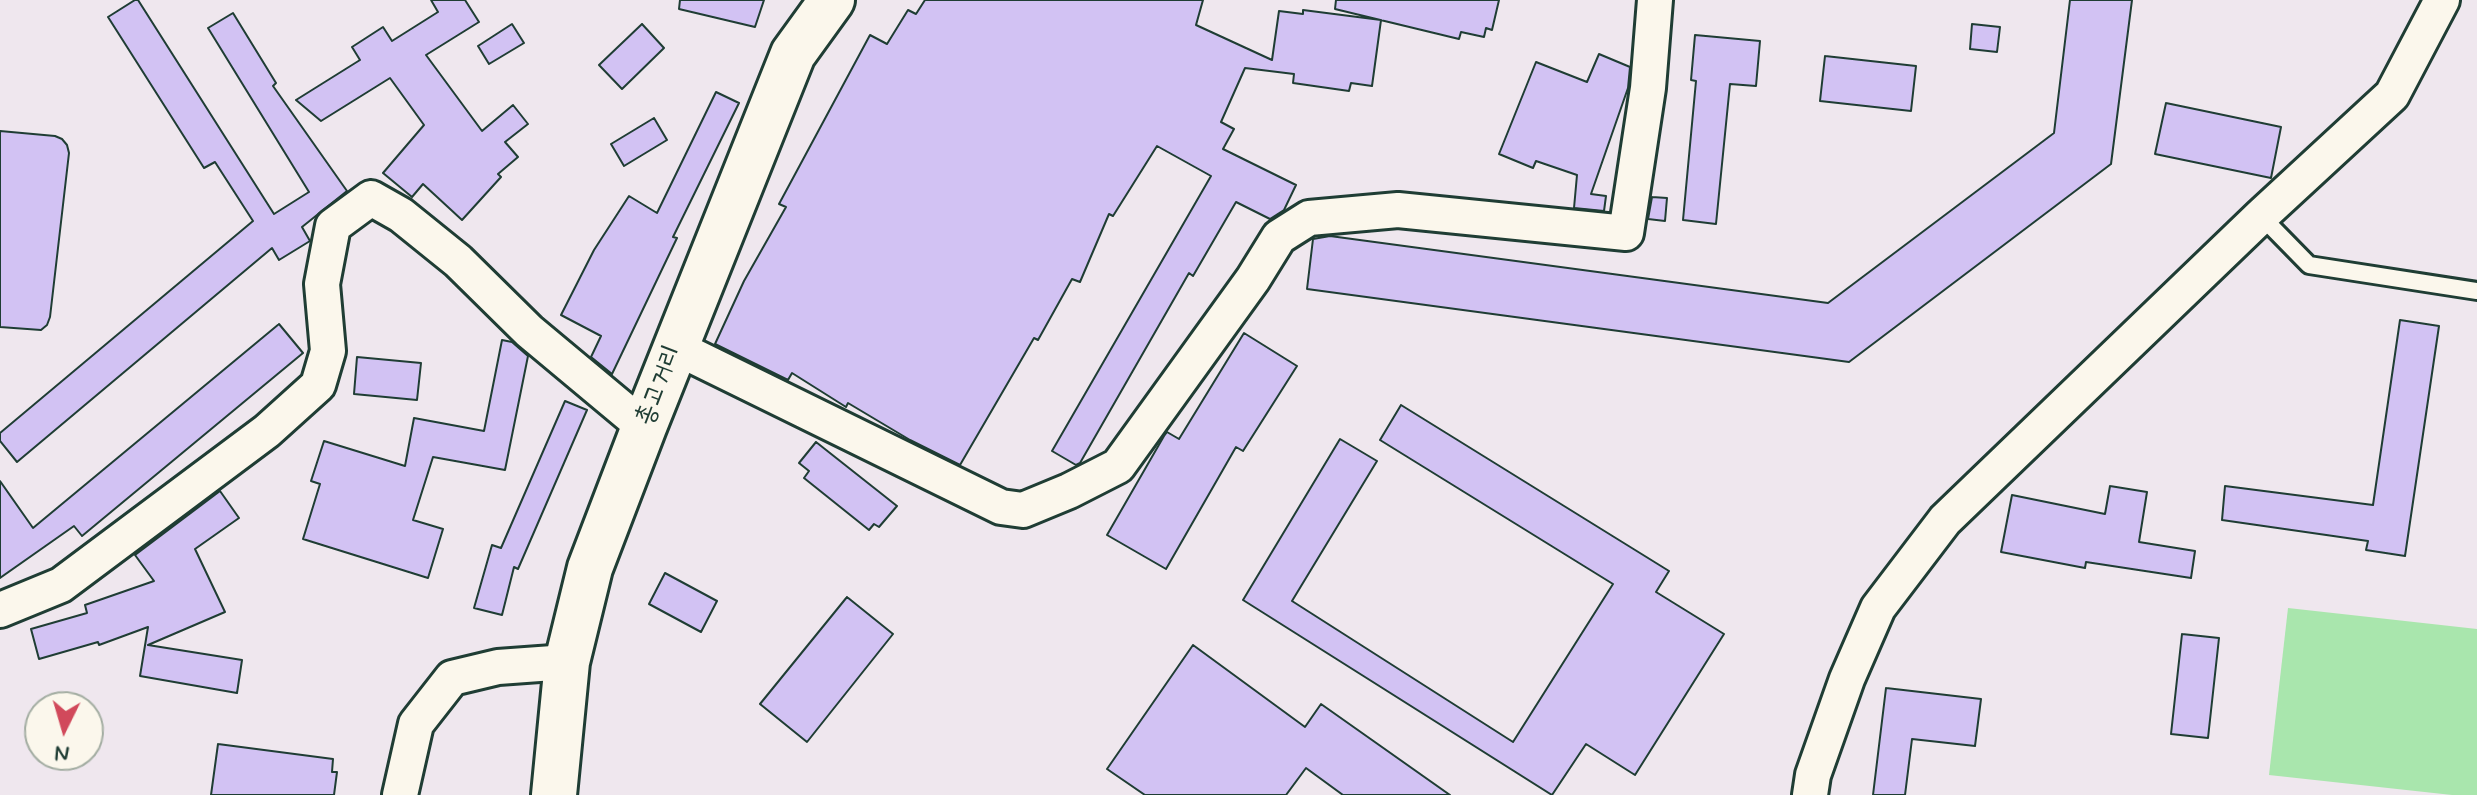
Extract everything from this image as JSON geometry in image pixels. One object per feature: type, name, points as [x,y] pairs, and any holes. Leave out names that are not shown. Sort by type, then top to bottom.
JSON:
[{"type":"street","name":"총고거리","points":[[554,795],[567,662],[590,568],[793,54],[832,0]]},
{"type":"street","points":[[675,347],[1001,507],[1023,510],[1118,466],[1253,279],[1279,237],[1309,218],[1398,210],[1626,233],[1648,88],[1655,0]]},
{"type":"street","points":[[1810,795],[1813,775],[1847,679],[1878,608],[1945,520],[2261,216],[2392,95],[2442,0]]},
{"type":"street","points":[[0,610],[61,585],[267,431],[318,385],[328,351],[322,284],[333,226],[371,198],[401,215],[458,261],[529,331],[644,427]]},
{"type":"street","points":[[400,795],[416,724],[452,678],[498,667],[567,662]]},
{"type":"lane","points":[[2261,216],[2309,265],[2477,291]]},
{"type":"green space","points":[[2288,608],[2477,629],[2477,795],[2269,775]]},
{"type":"building","points":[[138,0],[274,214],[309,192],[208,28],[233,13],[276,83],[273,86],[347,191],[302,227],[310,241],[279,260],[272,248],[17,462],[0,441],[0,433],[253,221],[215,162],[204,168],[108,17]]},
{"type":"building","points":[[431,0],[465,0],[479,22],[426,55],[482,131],[513,105],[528,124],[505,142],[518,157],[498,174],[501,177],[462,220],[423,184],[412,197],[383,173],[424,125],[390,78],[321,121],[296,100],[360,60],[352,47],[383,27],[392,41],[438,12]]},
{"type":"building","points":[[680,0],[764,0],[755,27],[679,9]]},
{"type":"building","points":[[925,0],[1203,0],[1196,25],[1272,60],[1279,11],[1303,14],[1303,10],[1381,20],[1372,86],[1351,83],[1349,91],[1293,83],[1294,74],[1245,68],[1221,122],[1234,129],[1223,149],[1296,185],[1284,210],[1270,219],[1236,202],[1193,276],[1189,273],[1080,463],[1076,465],[1052,451],[1211,176],[1157,146],[1113,216],[1109,214],[1080,282],[1072,279],[960,465],[848,403],[846,407],[792,373],[788,380],[715,344],[744,281],[786,207],[779,204],[870,35],[887,44],[908,10],[916,14]]},
{"type":"building","points":[[1336,0],[1499,0],[1492,30],[1486,28],[1484,37],[1461,32],[1459,39],[1335,9]]},
{"type":"building","points":[[2070,0],[2132,0],[2111,164],[1849,362],[1307,289],[1313,239],[1330,236],[1828,303],[2054,133]]},
{"type":"building","points":[[512,24],[524,43],[489,64],[478,46]]},
{"type":"building","points":[[642,24],[664,48],[622,89],[599,65]]},
{"type":"building","points":[[1972,24],[2000,27],[1997,52],[1970,49]]},
{"type":"building","points":[[1695,35],[1760,41],[1756,86],[1730,84],[1716,224],[1683,220],[1696,81],[1691,80]]},
{"type":"building","points":[[1599,54],[1630,67],[1628,88],[1591,194],[1606,196],[1604,211],[1574,208],[1577,175],[1536,161],[1533,168],[1499,154],[1536,62],[1587,82]]},
{"type":"building","points":[[1825,56],[1916,66],[1911,111],[1820,101]]},
{"type":"building","points":[[716,92],[739,103],[673,237],[677,238],[612,374],[591,357],[601,336],[561,315],[594,250],[629,196],[657,213]]},
{"type":"building","points":[[2166,103],[2281,127],[2271,178],[2155,154]]},
{"type":"building","points":[[654,118],[667,140],[624,166],[611,144]]},
{"type":"building","points":[[0,131],[55,136],[67,145],[69,153],[50,317],[41,330],[0,327]]},
{"type":"building","points":[[1652,197],[1667,198],[1665,221],[1648,219]]},
{"type":"building","points":[[2400,320],[2439,326],[2405,556],[2366,550],[2368,541],[2222,520],[2225,486],[2373,505]]},
{"type":"building","points":[[279,324],[303,353],[82,536],[74,526],[0,578],[0,481],[33,528]]},
{"type":"building","points":[[1244,333],[1297,366],[1243,451],[1236,447],[1166,569],[1107,535],[1164,436],[1167,432],[1179,439]]},
{"type":"building","points":[[502,340],[512,342],[528,356],[505,470],[433,457],[413,520],[443,529],[428,578],[303,539],[320,484],[311,481],[324,441],[405,466],[414,418],[484,431]]},
{"type":"building","points":[[357,357],[421,363],[417,400],[354,394]]},
{"type":"building","points":[[565,401],[587,410],[518,569],[514,567],[502,615],[474,608],[492,545],[501,548]]},
{"type":"building","points":[[1401,405],[1669,571],[1656,592],[1724,634],[1635,775],[1586,744],[1552,795],[1243,600],[1340,439],[1377,461],[1292,601],[1513,742],[1613,584],[1380,440]]},
{"type":"building","points":[[816,442],[897,506],[879,527],[874,524],[869,530],[804,478],[809,471],[799,463]]},
{"type":"building","points":[[2110,486],[2147,492],[2139,542],[2195,551],[2191,578],[2086,562],[2085,568],[2001,552],[2012,495],[2105,514]]},
{"type":"building","points":[[220,491],[239,518],[195,549],[225,612],[148,645],[242,660],[237,693],[140,676],[148,627],[99,645],[98,642],[39,659],[31,629],[87,613],[85,605],[154,581],[135,555]]},
{"type":"building","points":[[665,573],[717,601],[701,632],[649,604]]},
{"type":"building","points":[[847,597],[893,634],[807,742],[760,704]]},
{"type":"building","points":[[2182,634],[2219,638],[2208,738],[2171,734]]},
{"type":"building","points":[[1193,645],[1305,727],[1321,704],[1450,795],[1343,795],[1306,768],[1286,795],[1145,795],[1107,769]]},
{"type":"building","points":[[1886,688],[1981,699],[1975,746],[1912,739],[1905,795],[1873,795]]},
{"type":"building","points":[[218,744],[333,759],[332,772],[337,772],[334,795],[211,795]]}]
